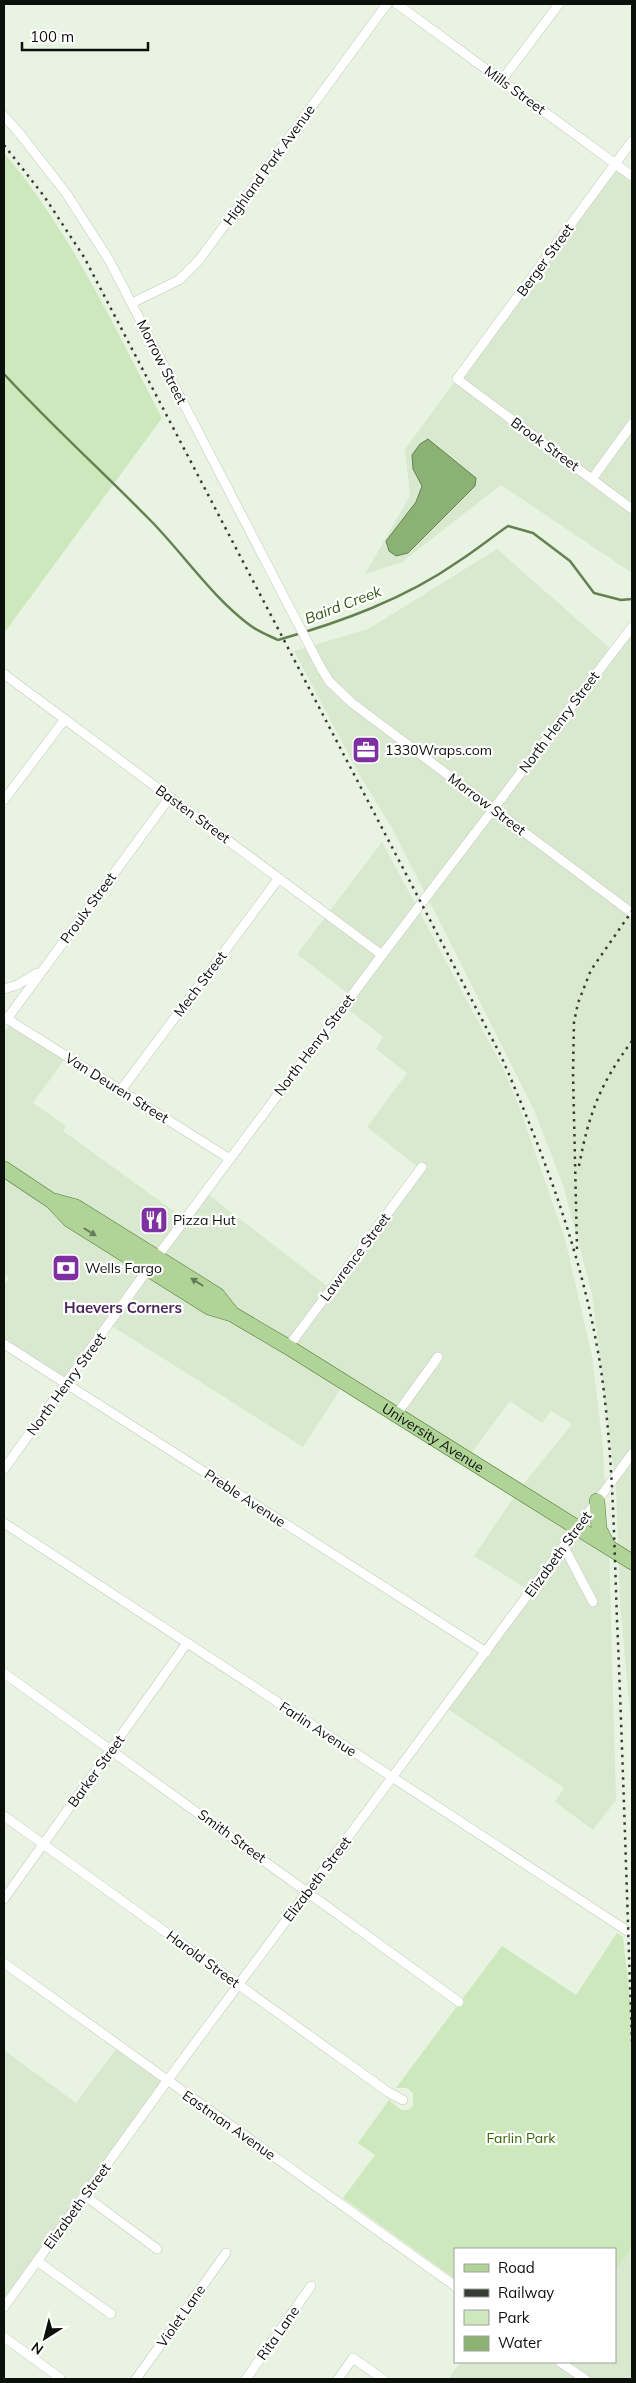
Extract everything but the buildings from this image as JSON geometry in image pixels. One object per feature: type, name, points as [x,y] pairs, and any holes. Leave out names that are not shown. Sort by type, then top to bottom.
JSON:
[{"type":"main road","name":"University Avenue","points":[[4,1170],[52,1201],[76,1207],[153,1263],[217,1295],[232,1314],[632,1562]]},
{"type":"main road","points":[[597,1501],[599,1529],[609,1547]]},
{"type":"street","name":"Highland Park Avenue","points":[[132,303],[178,280],[199,260],[387,4]]},
{"type":"street","name":"Mills Street","points":[[397,4],[632,176]]},
{"type":"street","points":[[502,80],[559,4]]},
{"type":"street","name":"Morrow Street","points":[[4,116],[66,193],[108,260],[329,681],[352,703],[632,913]]},
{"type":"street","name":"Berger Street","points":[[457,379],[632,141]]},
{"type":"street","name":"Brook Street","points":[[457,379],[632,508]]},
{"type":"street","points":[[592,479],[632,424]]},
{"type":"street","name":"North Henry Street","points":[[4,1469],[153,1263],[382,955],[632,627]]},
{"type":"street","name":"Basten Street","points":[[4,674],[382,955]]},
{"type":"street","points":[[4,800],[64,719]]},
{"type":"street","name":"Proulx Street","points":[[5,1018],[170,797]]},
{"type":"street","name":"Mech Street","points":[[121,1090],[279,878]]},
{"type":"street","points":[[4,988],[28,980],[45,966]]},
{"type":"street","name":"Van Deuren Street","points":[[5,1018],[230,1159]]},
{"type":"street","name":"Lawrence Street","points":[[288,1347],[422,1167]]},
{"type":"street","name":"Preble Avenue","points":[[4,1344],[486,1652]]},
{"type":"street","points":[[396,1415],[438,1357]]},
{"type":"street","name":"Elizabeth Street","points":[[4,2307],[167,2081],[632,1454]]},
{"type":"street","name":"Farlin Avenue","points":[[4,1523],[632,1934]]},
{"type":"street","points":[[564,1546],[593,1602]]},
{"type":"street","name":"Barker Street","points":[[4,1900],[187,1643]]},
{"type":"street","name":"Smith Street","points":[[4,1672],[459,2002]]},
{"type":"street","name":"Harold Street","points":[[4,1816],[388,2092],[403,2100]]},
{"type":"street","name":"Eastman Avenue","points":[[4,1963],[454,2285]]},
{"type":"street","points":[[84,2195],[157,2249]]},
{"type":"street","name":"Violet Lane","points":[[136,2379],[226,2253]]},
{"type":"street","points":[[37,2261],[111,2314]]},
{"type":"street","name":"Rita Lane","points":[[246,2379],[311,2286]]},
{"type":"street","points":[[4,2337],[60,2378]]},
{"type":"street","points":[[338,2379],[353,2358],[383,2379]]},
{"type":"street","points":[[561,2363],[585,2379]]},
{"type":"shaded area","points":[[616,164],[632,176],[632,573],[501,485],[402,562],[365,574],[410,496],[405,449]]},
{"type":"shaded area","points":[[497,549],[613,651],[632,627],[632,1738],[620,1602],[616,1488],[592,1294],[563,1185],[534,1110],[452,946],[391,826],[360,776],[294,651],[368,629]]},
{"type":"shaded area","points":[[382,842],[503,1068],[520,1109],[565,1239],[592,1356],[603,1448],[605,1490],[578,1528],[609,1547],[616,1800],[593,1830],[555,1802],[564,1788],[445,1707],[530,1591],[474,1556],[518,1491],[572,1424],[551,1411],[542,1423],[510,1401],[467,1459],[345,1382],[303,1447],[109,1324],[65,1384],[4,1344],[4,1285],[9,1278],[4,1273],[4,1033],[11,1022],[67,1056],[33,1103],[66,1126],[63,1131],[185,1219],[205,1192],[331,1289],[420,1169],[367,1127],[407,1073],[376,1049],[383,1037],[344,1006],[351,996],[297,954]]},
{"type":"shaded area","points":[[119,2045],[167,2081],[4,2307],[4,2050],[76,2103]]},
{"type":"shaded area","points":[[632,2247],[632,2379],[448,2379],[460,2363],[616,2363],[616,2270]]},
{"type":"green space","points":[[4,153],[28,183],[71,248],[109,315],[162,418],[4,633]]},
{"type":"green space","name":"Farlin Park","points":[[617,1933],[623,1937],[631,2008],[632,2042],[632,2247],[616,2270],[616,2248],[454,2248],[454,2278],[343,2198],[375,2155],[358,2143],[389,2100],[401,2110],[408,2110],[413,2106],[413,2093],[407,2088],[396,2088],[502,1946],[576,1995]]},
{"type":"water","points":[[428,439],[476,478],[475,486],[408,553],[396,556],[389,551],[386,541],[416,502],[422,486],[413,469],[412,455],[420,444]]},
{"type":"waterway","name":"Baird Creek","points":[[4,374],[152,522],[224,603],[251,626],[278,640],[349,617],[395,598],[438,575],[508,526],[533,533],[570,561],[594,593],[621,600],[632,599]]},
{"type":"railway","points":[[4,145],[44,196],[84,257],[501,1056],[549,1173],[586,1294],[602,1377],[609,1437],[614,1528],[632,2042]]},
{"type":"railway","points":[[577,1249],[573,1073],[574,1022],[578,1003],[591,970],[632,911]]},
{"type":"railway","points":[[579,1166],[587,1130],[597,1100],[612,1071],[632,1041]]},
{"type":"place","name":"1330Wraps.com","points":[[366,750]]},
{"type":"place","name":"Pizza Hut","points":[[154,1220]]},
{"type":"place","name":"Wells Fargo","points":[[66,1268]]},
{"type":"district","name":"Haevers Corners","points":[[123,1308]]}]
